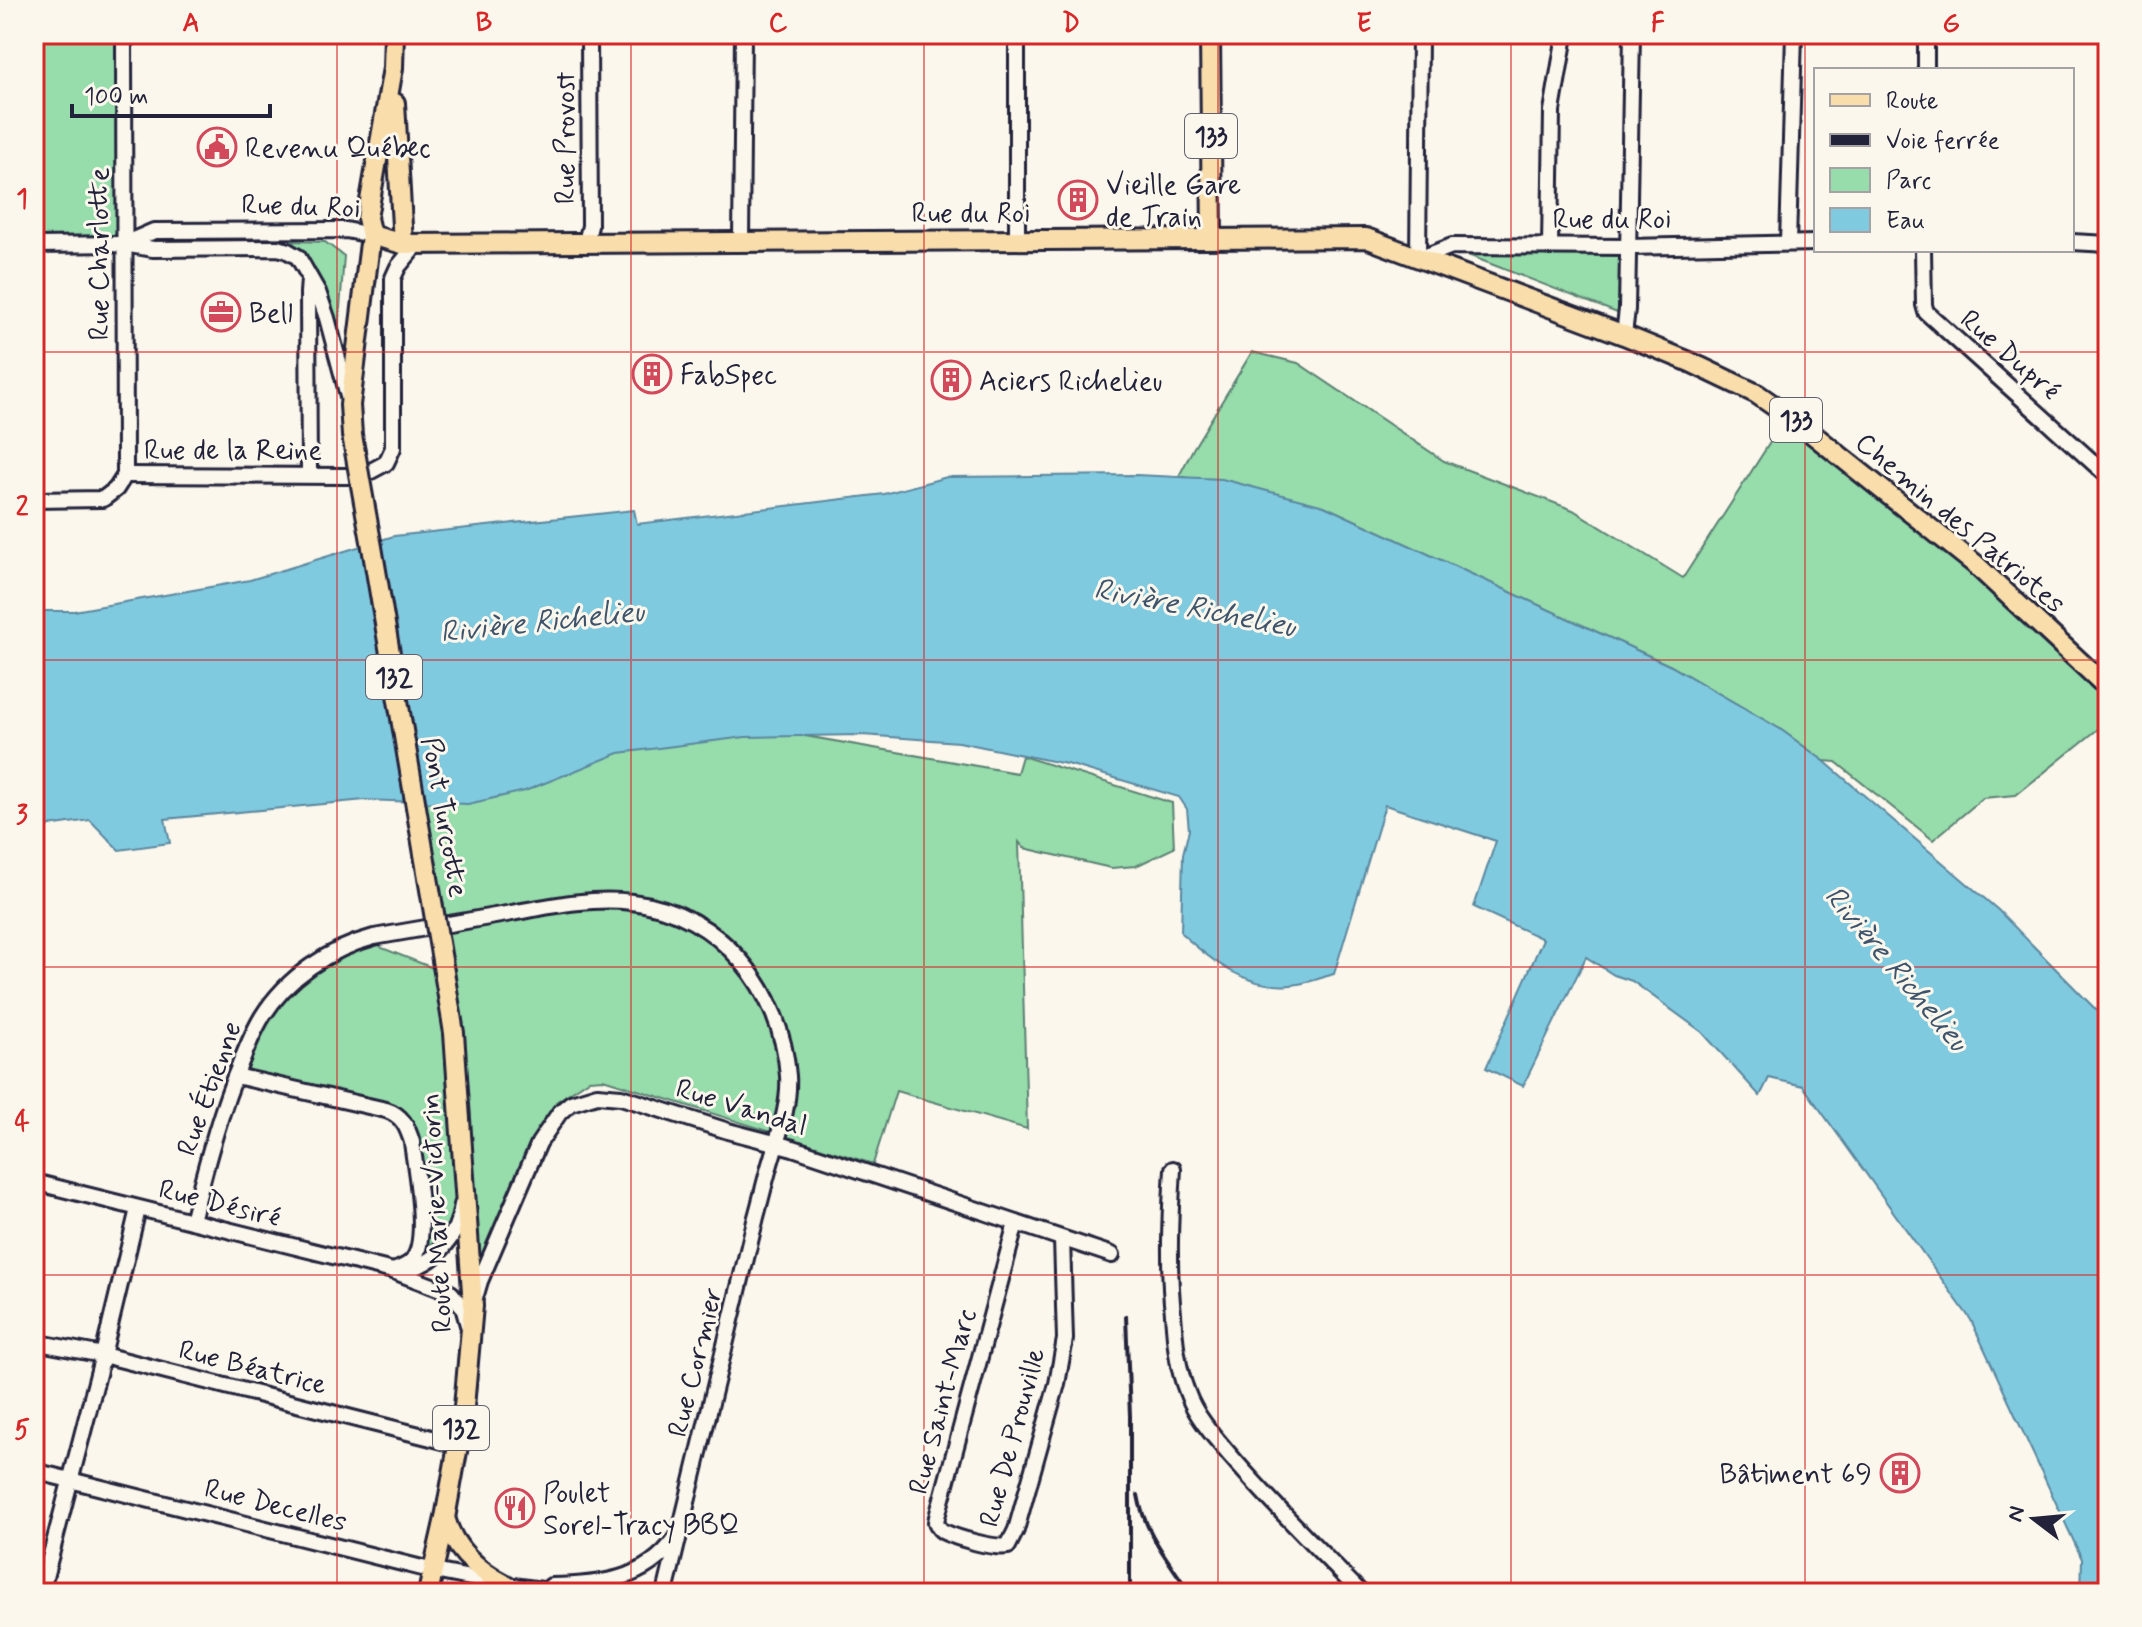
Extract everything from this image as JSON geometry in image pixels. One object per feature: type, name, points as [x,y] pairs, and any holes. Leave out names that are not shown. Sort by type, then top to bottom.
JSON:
[{"type":"main road","name":"132","points":[[350,405],[371,235],[367,218],[390,92],[394,34]]},
{"type":"main road","name":"133","points":[[1210,34],[1212,238]]},
{"type":"main road","points":[[390,92],[396,104],[410,244]]},
{"type":"main road","name":"Rue du Roi","points":[[371,235],[410,244],[1366,238],[1418,259]]},
{"type":"main road","name":"Chemin des Patriotes","points":[[1418,259],[1624,335],[1730,380],[1780,409],[1975,564],[2108,688]]},
{"type":"main road","name":"Pont Turcotte","points":[[350,405],[352,435],[444,972]]},
{"type":"main road","name":"Route Marie-Victorin","points":[[428,1593],[459,1445],[473,1306],[454,1033],[444,972]]},
{"type":"main road","points":[[445,1518],[450,1535],[465,1555],[488,1576],[513,1589]]},
{"type":"street","name":"Rue Charlotte","points":[[124,34],[125,475]]},
{"type":"street","name":"Rue Provost","points":[[586,242],[590,226],[589,34]]},
{"type":"street","points":[[741,241],[743,34]]},
{"type":"street","points":[[1017,34],[1017,239]]},
{"type":"street","points":[[1418,259],[1420,34]]},
{"type":"street","points":[[1624,335],[1629,247],[1632,34]]},
{"type":"street","points":[[1788,243],[1794,34]]},
{"type":"street","points":[[1926,34],[1926,68]]},
{"type":"street","points":[[1550,247],[1552,111],[1564,41]]},
{"type":"street","name":"Rue du Roi","points":[[124,244],[154,231],[346,230],[371,235]]},
{"type":"street","points":[[2074,242],[2108,244]]},
{"type":"street","name":"Rue du Roi","points":[[1418,259],[1452,246],[1629,247],[1814,243]]},
{"type":"street","name":"Rue du Roi","points":[[34,245],[124,244],[153,249],[282,249],[291,252],[298,257],[318,292],[350,405]]},
{"type":"street","points":[[371,471],[386,463],[393,448],[393,278],[410,244]]},
{"type":"street","name":"Rue Dupré","points":[[1923,252],[1926,312],[2108,476]]},
{"type":"street","points":[[309,279],[309,475]]},
{"type":"street","name":"Rue de la Reine","points":[[34,500],[103,499],[116,489],[125,475],[348,476]]},
{"type":"street","name":"Rue Étienne","points":[[192,1221],[212,1141],[247,1046],[273,1001],[304,971],[345,946],[374,937],[549,907],[608,901],[651,906],[694,922],[748,966],[761,985],[784,1043],[789,1077],[787,1101],[776,1144]]},
{"type":"street","points":[[236,1076],[386,1110],[402,1119],[412,1142],[422,1229],[416,1255],[410,1263],[393,1271]]},
{"type":"street","name":"Rue Vandal","points":[[473,1306],[480,1281],[539,1143],[560,1112],[571,1103],[597,1095],[621,1097],[776,1144],[1112,1255]]},
{"type":"street","name":"Rue Cormier","points":[[665,1593],[776,1144]]},
{"type":"street","points":[[1173,1169],[1170,1288],[1175,1345],[1187,1394],[1198,1415],[1254,1483],[1361,1593]]},
{"type":"street","name":"Rue Désiré","points":[[34,1182],[393,1271],[451,1293],[463,1307],[471,1337]]},
{"type":"street","points":[[393,1271],[414,1268],[442,1250],[460,1219],[464,1189]]},
{"type":"street","points":[[41,1593],[138,1209]]},
{"type":"street","name":"Rue Saint-Marc","points":[[1005,1547],[986,1545],[944,1532],[936,1522],[1016,1223]]},
{"type":"street","name":"Rue De Prouville","points":[[1005,1547],[1016,1530],[1063,1355],[1062,1239]]},
{"type":"street","name":"Rue Béatrice","points":[[34,1342],[103,1355],[459,1445]]},
{"type":"street","name":"Rue Decelles","points":[[34,1471],[434,1571],[513,1589],[564,1593]]},
{"type":"street","points":[[513,1589],[576,1586],[634,1574],[654,1563],[680,1532]]},
{"type":"green space","points":[[34,34],[118,34],[119,244],[34,245]]},
{"type":"green space","points":[[292,241],[325,242],[344,256],[336,361],[301,260]]},
{"type":"green space","points":[[1626,249],[1625,316],[1455,250]]},
{"type":"green space","points":[[1252,352],[1298,363],[1444,461],[1573,510],[1683,578],[1787,416],[1975,564],[2108,695],[2108,721],[2016,795],[1983,798],[1933,840],[1836,762],[1824,761],[1780,729],[1671,666],[1324,506],[1179,476]]},
{"type":"green space","points":[[748,726],[1017,773],[1022,756],[1172,803],[1174,848],[1136,866],[1111,868],[1024,848],[1019,842],[1027,1129],[896,1091],[873,1164],[603,1079],[589,1080],[556,1102],[480,1281],[465,1195],[445,1235],[420,1247],[422,1229],[402,1119],[236,1076],[288,986],[374,937],[382,948],[443,972],[422,786]]},
{"type":"water","name":"Rivière Richelieu","points":[[1136,475],[1222,479],[1324,506],[1671,666],[1780,729],[1824,761],[1998,910],[2108,1022],[2108,1593],[2081,1593],[2082,1559],[1971,1320],[1803,1086],[1769,1078],[1760,1096],[1702,1032],[1632,981],[1614,975],[1586,957],[1523,1086],[1486,1068],[1543,939],[1474,907],[1496,841],[1385,805],[1334,974],[1302,983],[1275,985],[1260,983],[1231,971],[1181,933],[1183,854],[1189,830],[1187,809],[1179,797],[1071,765],[959,742],[862,735],[745,737],[619,753],[525,791],[468,804],[365,800],[165,819],[170,843],[119,850],[90,820],[34,828],[34,611],[74,611],[250,580],[394,536],[634,510],[637,524],[884,494],[947,477]]},
{"type":"railway","points":[[1126,1316],[1130,1416],[1130,1593]]},
{"type":"railway","points":[[1138,1495],[1151,1532],[1186,1587]]},
{"type":"place","name":"Revenu Québec","points":[[217,147]]},
{"type":"place","name":"Vieille Gare de Train","points":[[1078,200]]},
{"type":"place","name":"Bell","points":[[221,312]]},
{"type":"place","name":"FabSpec","points":[[652,374]]},
{"type":"place","name":"Aciers Richelieu","points":[[951,380]]},
{"type":"place","name":"Bâtiment 69","points":[[1900,1473]]},
{"type":"place","name":"Poulet Sorel-Tracy BBQ","points":[[515,1508]]}]
